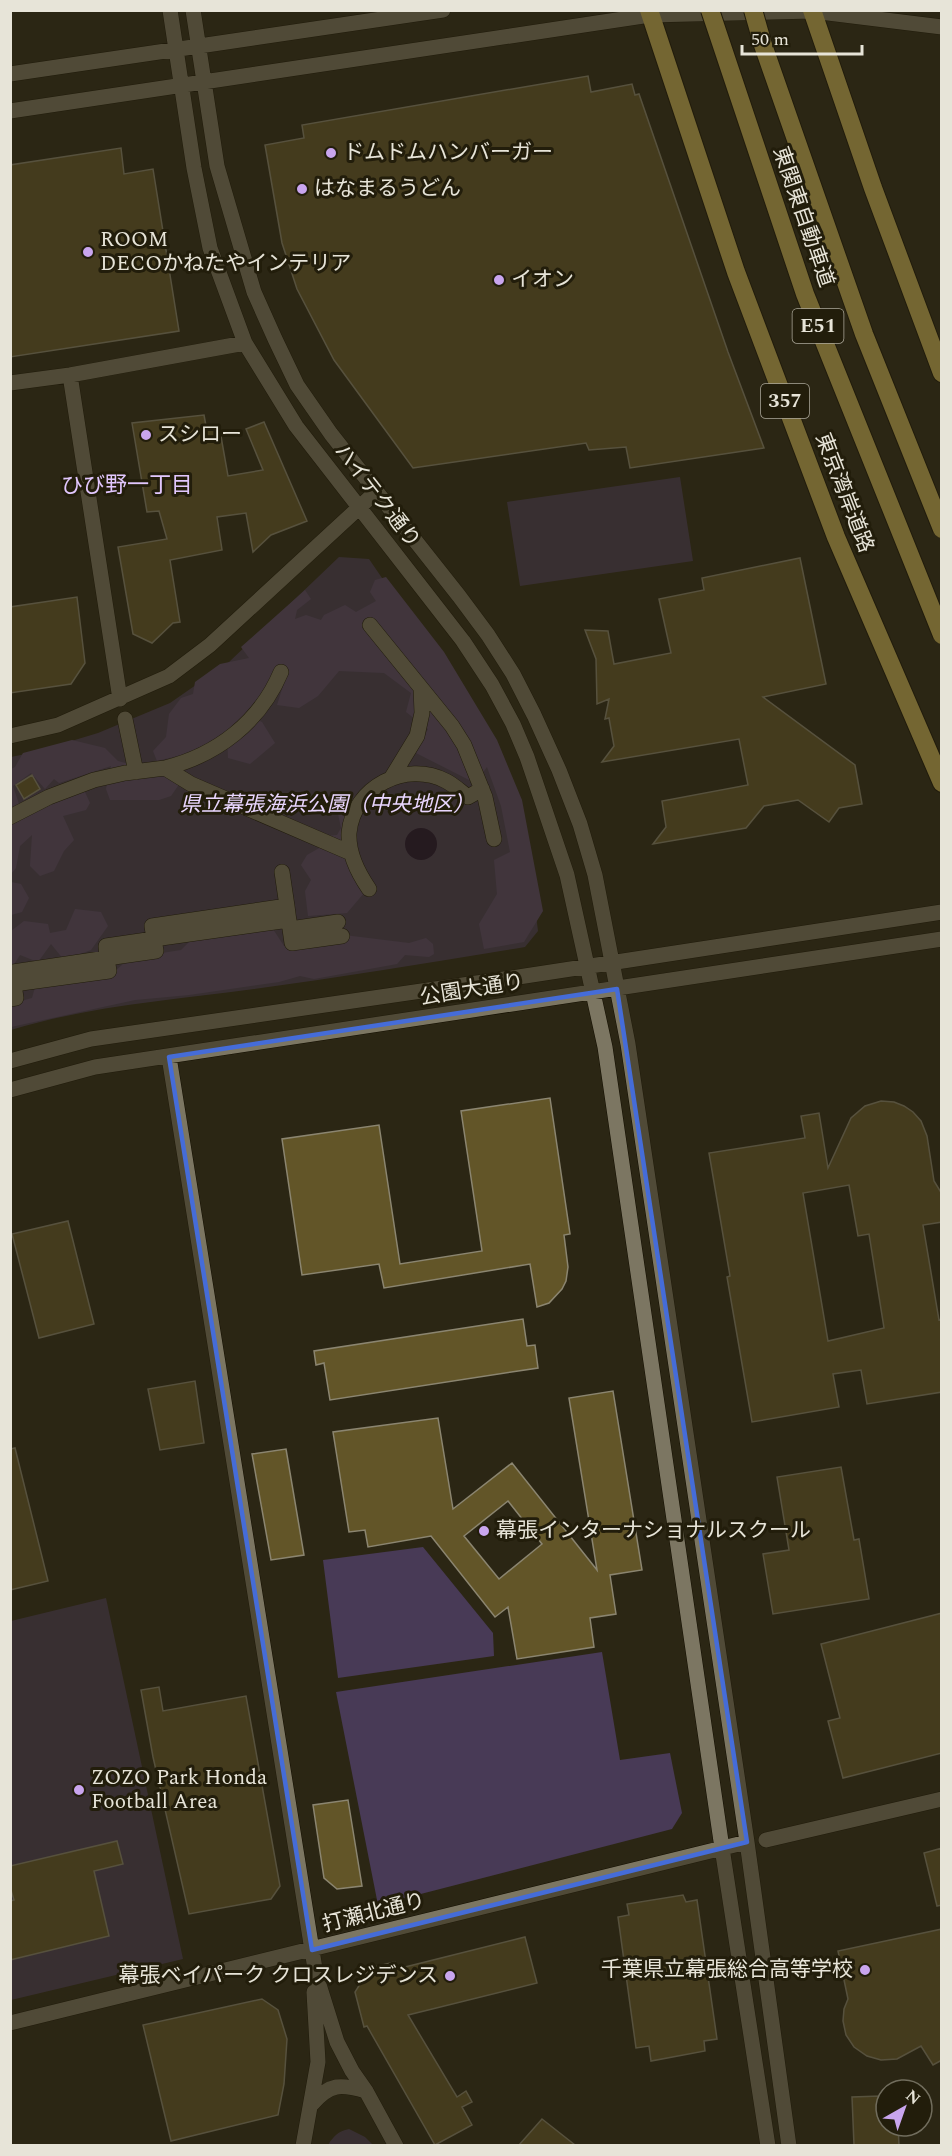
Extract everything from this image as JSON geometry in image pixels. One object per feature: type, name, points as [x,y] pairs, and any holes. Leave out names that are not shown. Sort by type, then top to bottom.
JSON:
[{"type":"highway","name":"東関東自動車道","points":[[710,10],[805,294],[942,635]]},
{"type":"highway","name":"東関東自動車道","points":[[753,10],[864,333],[942,529]]},
{"type":"highway","points":[[812,11],[873,188],[942,373]]},
{"type":"highway","name":"東京湾岸道路","points":[[649,13],[736,272],[836,537],[942,783]]},
{"type":"street","name":"ハイテク通り","points":[[170,10],[194,168],[210,248],[245,343],[296,426],[463,641],[492,685],[513,724],[534,776],[567,875],[605,1047],[722,1848],[768,2145]]},
{"type":"street","name":"ハイテク通り","points":[[193,10],[217,166],[254,292],[297,385],[332,434],[488,635],[513,674],[534,715],[580,824],[595,875],[630,1056],[747,1842],[789,2145]]},
{"type":"street","points":[[10,74],[442,10]]},
{"type":"street","points":[[10,111],[649,13],[812,11],[942,27]]},
{"type":"street","points":[[10,383],[70,375],[245,343]]},
{"type":"street","points":[[70,375],[120,699]]},
{"type":"street","points":[[10,736],[58,725],[169,676],[210,645],[377,491]]},
{"type":"street","points":[[370,625],[452,726],[464,745],[482,789],[494,839]]},
{"type":"street","points":[[10,817],[49,797],[94,780],[165,768],[192,760],[224,743],[261,708],[281,672]]},
{"type":"street","points":[[369,889],[361,878],[351,853],[349,835],[351,820],[367,795],[392,777],[417,736],[422,713],[421,688]]},
{"type":"street","points":[[124,719],[136,772]]},
{"type":"street","points":[[165,768],[191,784],[351,853]]},
{"type":"street","points":[[392,777],[412,773],[435,776],[468,797],[482,789]]},
{"type":"street","points":[[282,872],[292,943],[340,929]]},
{"type":"street","name":"公園大通り","points":[[10,1061],[91,1039],[942,912]]},
{"type":"street","points":[[12,989],[13,972],[63,971],[107,958],[156,951],[152,926],[194,927],[224,922],[289,918]]},
{"type":"street","name":"公園大通り","points":[[10,1090],[95,1067],[942,939]]},
{"type":"street","points":[[169,1057],[312,1950],[324,2004],[337,2042],[352,2072],[366,2091],[396,2145]]},
{"type":"street","points":[[766,1840],[942,1799]]},
{"type":"street","name":"打瀬北通り","points":[[10,2023],[747,1842]]},
{"type":"street","points":[[303,2145],[318,2062],[312,1950]]},
{"type":"street","points":[[312,2104],[328,2088],[347,2086],[366,2091]]},
{"type":"highlighted area","points":[[617,989],[747,1842],[312,1950],[169,1057]]},
{"type":"green space","points":[[680,477],[693,561],[520,586],[507,502]]},
{"type":"green space","name":"県立幕張海浜公園（中央地区）","points":[[339,557],[369,559],[465,699],[534,898],[538,931],[525,947],[254,989],[101,1009],[11,1030],[11,757],[98,733],[170,703],[229,662]]},
{"type":"green space","points":[[423,1547],[493,1633],[494,1656],[338,1678],[323,1560]]},
{"type":"green space","name":"ZOZO Park Honda Football Area","points":[[106,1598],[183,1959],[11,2000],[11,1621]]},
{"type":"green space","points":[[602,1652],[620,1760],[670,1753],[682,1813],[672,1829],[378,1905],[336,1692]]},
{"type":"green space","points":[[349,2129],[365,2137],[373,2145],[328,2145],[336,2135]]},
{"type":"shaded area","points":[[386,577],[444,652],[497,740],[522,800],[543,911],[524,942],[484,949],[479,924],[497,894],[494,860],[510,852],[501,806],[487,767],[475,783],[416,753],[428,729],[406,712],[411,693],[384,673],[339,671],[318,696],[299,708],[277,705],[284,683],[246,715],[262,722],[275,743],[250,764],[228,758],[227,732],[205,749],[157,761],[153,751],[166,737],[169,714],[181,698],[193,694],[195,682],[220,664],[249,658],[241,647],[305,590],[311,599],[297,610],[295,619],[306,615],[321,620],[324,615],[345,605],[356,612],[376,601],[370,592],[375,580]]},
{"type":"shaded area","points":[[72,740],[105,748],[118,761],[161,773],[180,783],[171,796],[159,800],[110,800],[106,789],[111,766],[59,783],[54,779],[45,789],[31,773],[13,786],[22,813],[84,790],[90,803],[86,810],[63,816],[74,840],[64,851],[54,871],[40,876],[30,866],[32,835],[20,846],[16,868],[11,874],[11,769],[15,767],[23,753]]},
{"type":"shaded area","points":[[349,800],[355,801],[351,829],[370,886],[347,913],[308,916],[305,891],[311,880],[301,865],[307,855],[321,847],[324,836],[337,835],[341,828],[337,809]]},
{"type":"shaded area","points":[[421,828],[432,833],[437,844],[432,855],[421,860],[410,855],[405,844],[410,833]]},
{"type":"shaded area","points":[[11,882],[21,884],[29,898],[22,912],[11,915]]},
{"type":"shaded area","points":[[75,909],[101,912],[108,926],[91,950],[64,960],[51,944],[38,962],[20,955],[11,969],[11,931],[24,921],[48,924],[50,933],[66,930]]},
{"type":"shaded area","points":[[271,926],[284,946],[344,935],[409,943],[426,938],[433,944],[434,954],[429,957],[405,955],[397,964],[314,979],[300,976],[279,982],[135,1000],[11,1027],[10,1004],[32,998],[36,984],[107,978],[130,958],[181,950],[196,935]]},
{"type":"building","name":"イオン","points":[[588,76],[591,92],[632,84],[635,95],[639,94],[728,352],[764,448],[630,468],[626,447],[589,450],[586,443],[413,468],[334,360],[297,289],[282,243],[265,145],[304,138],[302,125]]},
{"type":"building","name":"ROOM DECOかねたやインテリア","points":[[121,148],[124,174],[153,169],[179,331],[10,357],[10,165]]},
{"type":"building","points":[[204,415],[206,426],[219,425],[228,476],[263,470],[246,429],[264,422],[307,521],[271,535],[253,552],[246,513],[217,517],[222,550],[170,560],[180,622],[173,623],[152,643],[133,634],[118,547],[167,539],[159,511],[147,512],[132,423]]},
{"type":"building","points":[[800,558],[826,684],[763,697],[855,765],[862,804],[839,808],[829,822],[798,800],[764,806],[746,828],[653,844],[666,827],[662,801],[748,785],[739,739],[602,762],[614,746],[609,718],[605,719],[609,699],[597,704],[596,659],[585,630],[608,631],[614,664],[671,653],[659,599],[704,590],[702,578]]},
{"type":"building","points":[[77,597],[85,663],[71,684],[10,693],[10,607]]},
{"type":"building","points":[[32,775],[40,789],[24,799],[16,785]]},
{"type":"building","points":[[550,1098],[570,1234],[564,1235],[568,1267],[566,1281],[549,1303],[537,1307],[530,1264],[384,1288],[379,1264],[302,1275],[282,1139],[379,1125],[400,1264],[482,1251],[461,1111]]},
{"type":"building","points":[[881,1101],[904,1106],[921,1121],[927,1136],[934,1181],[942,1194],[942,1222],[923,1225],[939,1320],[942,1319],[942,1392],[867,1404],[861,1370],[833,1374],[839,1407],[752,1422],[709,1153],[805,1138],[801,1116],[819,1113],[828,1168],[851,1118],[865,1106]],"holes":[[[849,1185],[858,1236],[869,1234],[884,1328],[828,1341],[803,1193]]]},
{"type":"building","points":[[68,1221],[94,1324],[39,1338],[12,1234]]},
{"type":"building","points":[[523,1319],[527,1346],[535,1345],[538,1368],[330,1400],[324,1363],[316,1365],[314,1351]]},
{"type":"building","points":[[195,1381],[204,1443],[160,1450],[148,1389]]},
{"type":"building","points":[[613,1391],[642,1570],[610,1575],[616,1614],[590,1618],[594,1647],[517,1659],[508,1607],[495,1617],[431,1536],[368,1547],[365,1530],[349,1532],[333,1432],[438,1418],[453,1509],[512,1463],[597,1570],[569,1398]],"holes":[[[508,1501],[542,1544],[499,1579],[464,1536]]]},
{"type":"building","points":[[15,1448],[48,1581],[10,1590],[10,1449]]},
{"type":"building","points":[[286,1449],[304,1555],[271,1560],[252,1454]]},
{"type":"building","points":[[841,1467],[854,1540],[859,1539],[869,1599],[773,1614],[763,1554],[789,1550],[777,1477]]},
{"type":"building","points":[[942,1613],[942,1753],[843,1778],[828,1721],[840,1718],[821,1644]]},
{"type":"building","points":[[159,1687],[163,1711],[246,1696],[280,1886],[271,1899],[189,1914],[153,1757],[141,1690]]},
{"type":"building","points":[[348,1800],[362,1886],[337,1889],[324,1878],[313,1805]]},
{"type":"building","points":[[117,1841],[123,1864],[94,1871],[109,1936],[10,1960],[10,1901],[14,1900],[10,1887],[10,1866]]},
{"type":"building","points":[[942,1848],[942,1905],[937,1906],[924,1853]]},
{"type":"building","points":[[683,1895],[686,1902],[697,1900],[717,2039],[704,2041],[705,2051],[651,2061],[649,2046],[636,2048],[618,1917],[629,1915],[627,1904]]},
{"type":"building","points":[[942,1929],[942,2060],[933,2065],[921,2046],[897,2059],[881,2060],[867,2056],[854,2047],[846,2035],[843,2021],[848,1999],[838,1951]]},
{"type":"building","name":"幕張ベイパーク クロスレジデンス","points":[[525,1937],[537,1983],[408,2015],[457,2097],[466,2091],[472,2102],[462,2107],[472,2125],[435,2145],[367,2026],[364,2027],[355,1992],[370,1968],[395,1962],[397,1969]]},
{"type":"building","points":[[262,1999],[278,2010],[287,2039],[284,2084],[278,2115],[171,2141],[143,2025]]},
{"type":"building","points":[[874,2096],[874,2138],[899,2138],[899,2145],[854,2145],[852,2097]]},
{"type":"building","points":[[542,2119],[575,2145],[519,2145]]},
{"type":"place","name":"ドムドムハンバーガー","points":[[331,153]]},
{"type":"place","name":"はなまるうどん","points":[[302,189]]},
{"type":"place","name":"ROOM DECOかねたやインテリア","points":[[88,252]]},
{"type":"place","name":"イオン","points":[[499,280]]},
{"type":"place","name":"スシロー","points":[[146,435]]},
{"type":"place","name":"幕張インターナショナルスクール","points":[[484,1531]]},
{"type":"place","name":"ZOZO Park Honda Football Area","points":[[79,1790]]},
{"type":"place","name":"千葉県立幕張総合高等学校","points":[[865,1970]]},
{"type":"place","name":"幕張ベイパーク クロスレジデンス","points":[[450,1976]]},
{"type":"district","name":"ひび野一丁目","points":[[127,485]]}]
